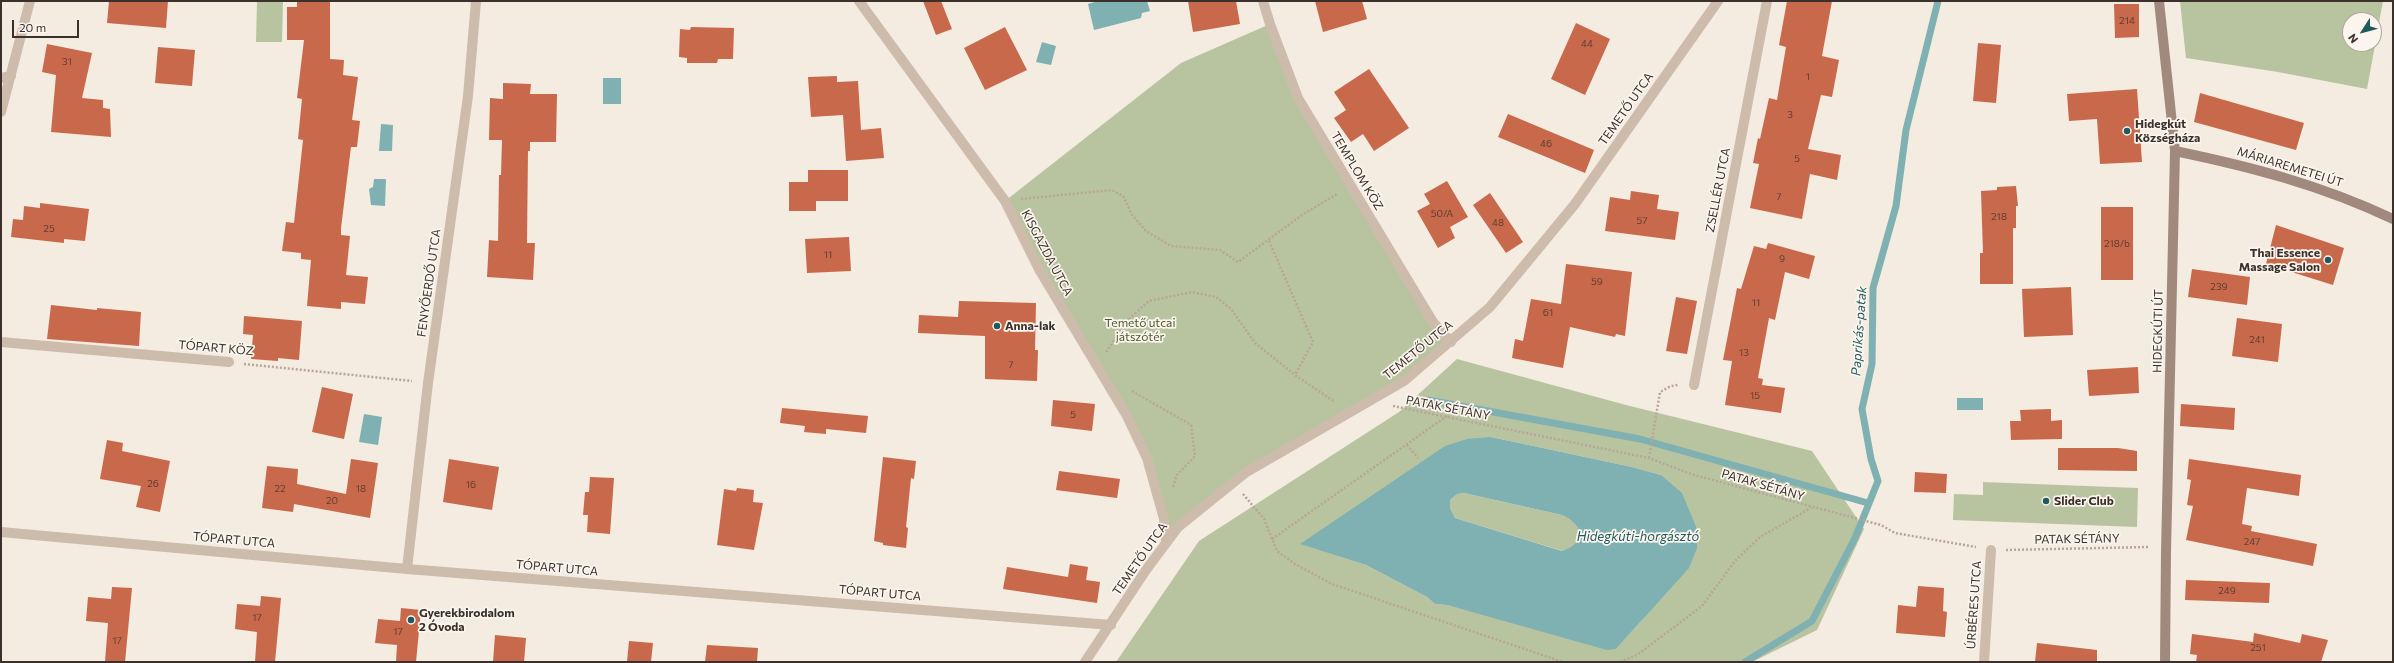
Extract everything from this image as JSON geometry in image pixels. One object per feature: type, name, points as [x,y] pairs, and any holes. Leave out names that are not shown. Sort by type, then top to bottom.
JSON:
[{"type":"main road","name":"HIDEGKÚTI ÚT","points":[[2160,1],[2175,150],[2165,662]]},
{"type":"main road","name":"MÁRIAREMETEI ÚT","points":[[2175,150],[2250,166],[2282,176],[2357,202],[2393,219]]},
{"type":"street","points":[[1,112],[6,77],[30,1]]},
{"type":"street","name":"FENYŐERDŐ UTCA","points":[[407,569],[428,383],[468,96],[476,1]]},
{"type":"street","name":"KISGAZDA UTCA","points":[[859,1],[1005,201],[1040,271],[1127,416],[1147,458],[1164,519],[1166,541]]},
{"type":"street","name":"TEMPLOM KÖZ","points":[[1263,1],[1270,24],[1298,98],[1433,322],[1451,342]]},
{"type":"street","name":"TEMETŐ UTCA","points":[[1085,662],[1166,541],[1178,527],[1246,473],[1404,381],[1490,307],[1575,204],[1718,1]]},
{"type":"street","name":"ZSELLÉR UTCA","points":[[1694,385],[1767,1]]},
{"type":"street","name":"TÓPART KÖZ","points":[[1,342],[229,362]]},
{"type":"street","name":"TÓPART UTCA","points":[[1,532],[407,569],[1111,625]]},
{"type":"street","name":"ÚRBÉRES UTCA","points":[[1984,662],[1991,550]]},
{"type":"path","points":[[1005,201],[1112,190],[1123,196],[1132,215],[1146,230],[1171,246],[1220,250],[1238,262],[1269,241],[1302,215],[1350,186]]},
{"type":"path","points":[[1269,241],[1313,342],[1295,375]]},
{"type":"path","points":[[1096,366],[1131,317],[1149,301],[1192,292],[1216,297],[1231,309],[1255,343],[1295,375],[1330,399]]},
{"type":"path","name":"TÓPART KÖZ","points":[[229,362],[428,383]]},
{"type":"path","points":[[1649,458],[1649,446],[1660,392],[1671,386],[1694,385]]},
{"type":"path","points":[[1126,388],[1191,425],[1195,456],[1177,476],[1164,519]]},
{"type":"path","name":"PATAK SÉTÁNY","points":[[1369,402],[1447,416],[1649,458],[1694,475],[1812,508],[1880,525],[1895,533],[1991,550],[2156,547]]},
{"type":"path","points":[[1272,539],[1447,416]]},
{"type":"path","points":[[1407,445],[1418,458]]},
{"type":"path","points":[[1233,483],[1264,519],[1276,551],[1295,564],[1332,584],[1563,662]]},
{"type":"path","points":[[1620,662],[1637,655],[1702,606],[1735,561],[1760,537],[1812,508]]},
{"type":"green space","points":[[257,1],[283,1],[282,42],[256,42]]},
{"type":"green space","points":[[2180,1],[2383,1],[2381,12],[2342,12],[2342,52],[2374,52],[2367,89],[2278,72],[2186,58]]},
{"type":"green space","name":"Temető utcai játszótér","points":[[1270,24],[1298,99],[1451,342],[1426,363],[1245,473],[1166,541],[1147,458],[1005,201],[1181,63]]},
{"type":"green space","points":[[1457,359],[1626,405],[1812,451],[1864,529],[1817,630],[1752,662],[1116,662],[1199,541],[1399,412]],"holes":[[[1491,437],[1632,467],[1661,475],[1643,619],[1616,649],[1447,605],[1435,604],[1427,597],[1366,565],[1301,544]]]},
{"type":"green space","name":"Slider Club","points":[[1983,482],[2138,488],[2137,527],[1953,520],[1954,494],[1983,495]]},
{"type":"green space","points":[[1464,493],[1562,515],[1569,519],[1578,528],[1580,533],[1579,538],[1576,543],[1563,551],[1455,518],[1450,508],[1450,500],[1457,494]]},
{"type":"water","points":[[1098,1],[1147,1],[1150,11],[1142,13],[1141,18],[1094,30],[1088,4]]},
{"type":"water","points":[[1042,42],[1056,46],[1051,65],[1036,62]]},
{"type":"water","points":[[603,78],[621,78],[621,104],[603,104]]},
{"type":"water","points":[[381,124],[393,125],[392,151],[379,151]]},
{"type":"water","points":[[374,179],[386,179],[385,206],[371,205],[369,189],[373,187]]},
{"type":"water","points":[[1957,398],[1983,398],[1983,410],[1957,410]]},
{"type":"water","points":[[364,414],[382,417],[378,445],[359,442]]},
{"type":"water","name":"Hidegkúti-horgásztó","points":[[1491,437],[1632,467],[1661,475],[1682,493],[1697,529],[1697,548],[1689,568],[1616,649],[1607,650],[1447,605],[1435,604],[1427,597],[1366,565],[1300,544],[1445,446],[1467,439]],"holes":[[[1464,493],[1562,515],[1575,524],[1580,533],[1576,543],[1562,551],[1455,518],[1450,508],[1450,500],[1457,494]]]},
{"type":"building","points":[[109,1],[168,1],[166,28],[107,23]]},
{"type":"building","points":[[297,1],[330,1],[330,59],[344,60],[343,75],[358,77],[352,120],[360,121],[357,147],[351,147],[341,235],[350,236],[346,275],[368,277],[365,304],[341,302],[341,309],[307,306],[311,260],[301,259],[301,253],[282,251],[286,222],[294,223],[303,140],[298,139],[302,99],[297,98],[304,40],[287,40],[287,7],[297,7]]},
{"type":"building","points":[[923,1],[941,1],[952,29],[936,35]]},
{"type":"building","points":[[1188,1],[1236,1],[1240,24],[1193,32]]},
{"type":"building","points":[[1315,1],[1362,1],[1367,19],[1323,32]]},
{"type":"building","points":[[1787,1],[1832,1],[1822,56],[1839,60],[1832,97],[1821,95],[1808,149],[1841,155],[1837,180],[1810,174],[1802,219],[1750,208],[1759,164],[1753,163],[1758,138],[1760,139],[1769,98],[1777,100],[1786,47],[1779,45]]},
{"type":"building","points":[[2114,4],[2139,4],[2139,37],[2115,38]]},
{"type":"building","points":[[1576,23],[1610,39],[1585,95],[1551,79]]},
{"type":"building","points":[[691,27],[734,28],[733,59],[718,59],[717,63],[687,63],[687,58],[679,57],[680,29],[690,30]]},
{"type":"building","points":[[1005,27],[1027,70],[985,90],[964,48]]},
{"type":"building","points":[[1978,43],[2001,45],[1996,103],[1973,101]]},
{"type":"building","points":[[47,44],[92,53],[82,98],[103,100],[103,108],[110,109],[111,137],[51,132],[56,75],[42,72]]},
{"type":"building","points":[[158,47],[195,50],[192,86],[155,83]]},
{"type":"building","points":[[1369,69],[1409,128],[1374,151],[1363,134],[1351,142],[1334,118],[1346,110],[1334,92]]},
{"type":"building","points":[[837,76],[837,82],[858,81],[861,130],[881,128],[884,158],[846,161],[843,115],[811,117],[808,77]]},
{"type":"building","points":[[503,83],[531,84],[530,94],[557,94],[556,142],[530,142],[530,151],[528,151],[527,243],[535,243],[533,280],[487,277],[489,240],[498,241],[499,175],[501,175],[502,140],[489,140],[490,98],[503,99]]},
{"type":"building","name":"Hidegkút Községháza","points":[[2137,89],[2142,162],[2100,164],[2097,119],[2069,121],[2067,94]]},
{"type":"building","points":[[2200,93],[2304,123],[2296,150],[2194,122]]},
{"type":"building","points":[[1508,114],[1594,150],[1585,173],[1498,137]]},
{"type":"building","points":[[808,170],[848,170],[848,201],[816,201],[816,211],[789,211],[789,182],[808,182]]},
{"type":"building","points":[[1447,181],[1468,217],[1450,227],[1455,238],[1438,248],[1417,211],[1430,204],[1424,194]]},
{"type":"building","points":[[2016,186],[2018,206],[2016,206],[2016,228],[2013,228],[2013,284],[1980,284],[1980,253],[1983,253],[1981,191],[1997,190],[1997,187]]},
{"type":"building","points":[[1631,191],[1659,195],[1657,209],[1679,212],[1675,240],[1605,231],[1610,197],[1630,200]]},
{"type":"building","points":[[1490,193],[1523,242],[1506,253],[1473,205]]},
{"type":"building","points":[[40,203],[89,209],[85,241],[64,239],[64,243],[11,237],[13,219],[23,220],[24,206],[40,208]]},
{"type":"building","points":[[2101,207],[2133,207],[2133,280],[2101,280]]},
{"type":"building","points":[[2276,225],[2344,248],[2333,285],[2266,264]]},
{"type":"building","points":[[849,237],[851,271],[807,273],[805,239]]},
{"type":"building","points":[[1768,243],[1815,256],[1809,279],[1785,272],[1775,320],[1769,318],[1758,378],[1763,379],[1762,385],[1785,388],[1781,413],[1725,405],[1732,361],[1723,360],[1737,288],[1741,289],[1754,246],[1766,249]]},
{"type":"building","points":[[1566,264],[1632,272],[1625,336],[1616,334],[1615,337],[1570,327],[1563,368],[1512,358],[1515,339],[1523,341],[1531,299],[1561,304]]},
{"type":"building","points":[[2192,269],[2250,277],[2247,305],[2188,297]]},
{"type":"building","points":[[2071,287],[2073,335],[2024,337],[2022,289]]},
{"type":"building","points":[[1676,297],[1697,301],[1687,354],[1666,351]]},
{"type":"building","points":[[959,301],[1036,303],[1035,350],[1038,350],[1037,381],[985,379],[985,336],[918,333],[919,315],[958,317]]},
{"type":"building","points":[[51,305],[97,310],[97,308],[141,312],[139,346],[47,339]]},
{"type":"building","points":[[244,316],[302,321],[299,360],[278,358],[278,361],[251,359],[253,335],[243,334]]},
{"type":"building","points":[[2237,318],[2282,324],[2278,362],[2232,356]]},
{"type":"building","points":[[2138,367],[2139,393],[2089,396],[2087,370]]},
{"type":"building","points":[[322,387],[353,394],[344,439],[312,432]]},
{"type":"building","points":[[1053,400],[1095,404],[1092,431],[1051,426]]},
{"type":"building","points":[[2181,404],[2235,408],[2234,430],[2180,426]]},
{"type":"building","points":[[782,408],[868,416],[866,433],[826,429],[826,434],[804,432],[805,426],[780,423]]},
{"type":"building","points":[[2051,409],[2051,421],[2062,420],[2062,439],[2011,440],[2010,421],[2021,421],[2020,410]]},
{"type":"building","points":[[107,440],[123,443],[122,451],[170,461],[160,512],[136,507],[141,486],[100,479]]},
{"type":"building","points":[[2058,448],[2118,448],[2137,451],[2137,471],[2058,470]]},
{"type":"building","points":[[883,457],[916,461],[914,479],[911,478],[906,527],[908,528],[906,548],[883,545],[883,543],[874,541]]},
{"type":"building","points":[[351,459],[378,463],[370,518],[294,504],[293,512],[262,508],[267,466],[298,469],[297,484],[346,494]]},
{"type":"building","points":[[449,459],[499,467],[492,510],[443,502]]},
{"type":"building","points":[[2189,459],[2301,475],[2299,496],[2247,488],[2242,524],[2252,526],[2251,531],[2317,544],[2313,566],[2186,540],[2193,506],[2187,505],[2191,480],[2187,479]]},
{"type":"building","points":[[1059,471],[1120,479],[1117,498],[1056,490]]},
{"type":"building","points":[[1915,472],[1947,474],[1946,493],[1914,492]]},
{"type":"building","points":[[590,477],[614,478],[610,534],[587,532],[588,515],[583,515],[585,492],[589,492]]},
{"type":"building","points":[[737,488],[754,490],[753,502],[763,503],[754,550],[717,545],[724,489],[736,491]]},
{"type":"building","points":[[1070,564],[1088,567],[1086,580],[1100,582],[1097,603],[1003,589],[1007,567],[1068,577]]},
{"type":"building","points":[[2186,580],[2270,583],[2269,603],[2185,600]]},
{"type":"building","points":[[1918,586],[1944,588],[1943,611],[1947,612],[1945,637],[1896,633],[1898,605],[1916,607]]},
{"type":"building","points":[[112,587],[132,588],[125,662],[105,662],[108,623],[86,621],[88,597],[111,599]]},
{"type":"building","points":[[261,596],[281,598],[275,662],[255,662],[257,632],[235,629],[237,604],[260,606]]},
{"type":"building","points":[[401,608],[421,610],[416,662],[396,662],[397,645],[375,643],[378,619],[400,621]]},
{"type":"building","points":[[2254,633],[2300,643],[2302,634],[2328,640],[2321,662],[2196,662],[2197,655],[2190,654],[2192,634],[2253,642]]},
{"type":"building","points":[[495,635],[526,638],[524,662],[493,662]]},
{"type":"building","points":[[629,641],[653,643],[651,662],[627,662]]},
{"type":"building","points":[[2037,643],[2097,650],[2097,662],[2035,662]]},
{"type":"building","points":[[707,645],[758,648],[757,662],[705,662]]},
{"type":"waterway","name":"Paprikás-patak","points":[[1745,662],[1812,621],[1855,538],[1878,481],[1871,459],[1862,409],[1872,364],[1873,288],[1896,206],[1906,130],[1938,1]]},
{"type":"waterway","points":[[1428,400],[1640,439],[1868,503]]},
{"type":"place","name":"Hidegkút Községháza","points":[[2127,131]]},
{"type":"place","name":"Thai Essence Massage Salon","points":[[2328,260]]},
{"type":"place","name":"Anna-lak","points":[[997,326]]},
{"type":"place","name":"Slider Club","points":[[2046,501]]},
{"type":"place","name":"Gyerekbirodalom 2 Óvoda","points":[[411,620]]}]
